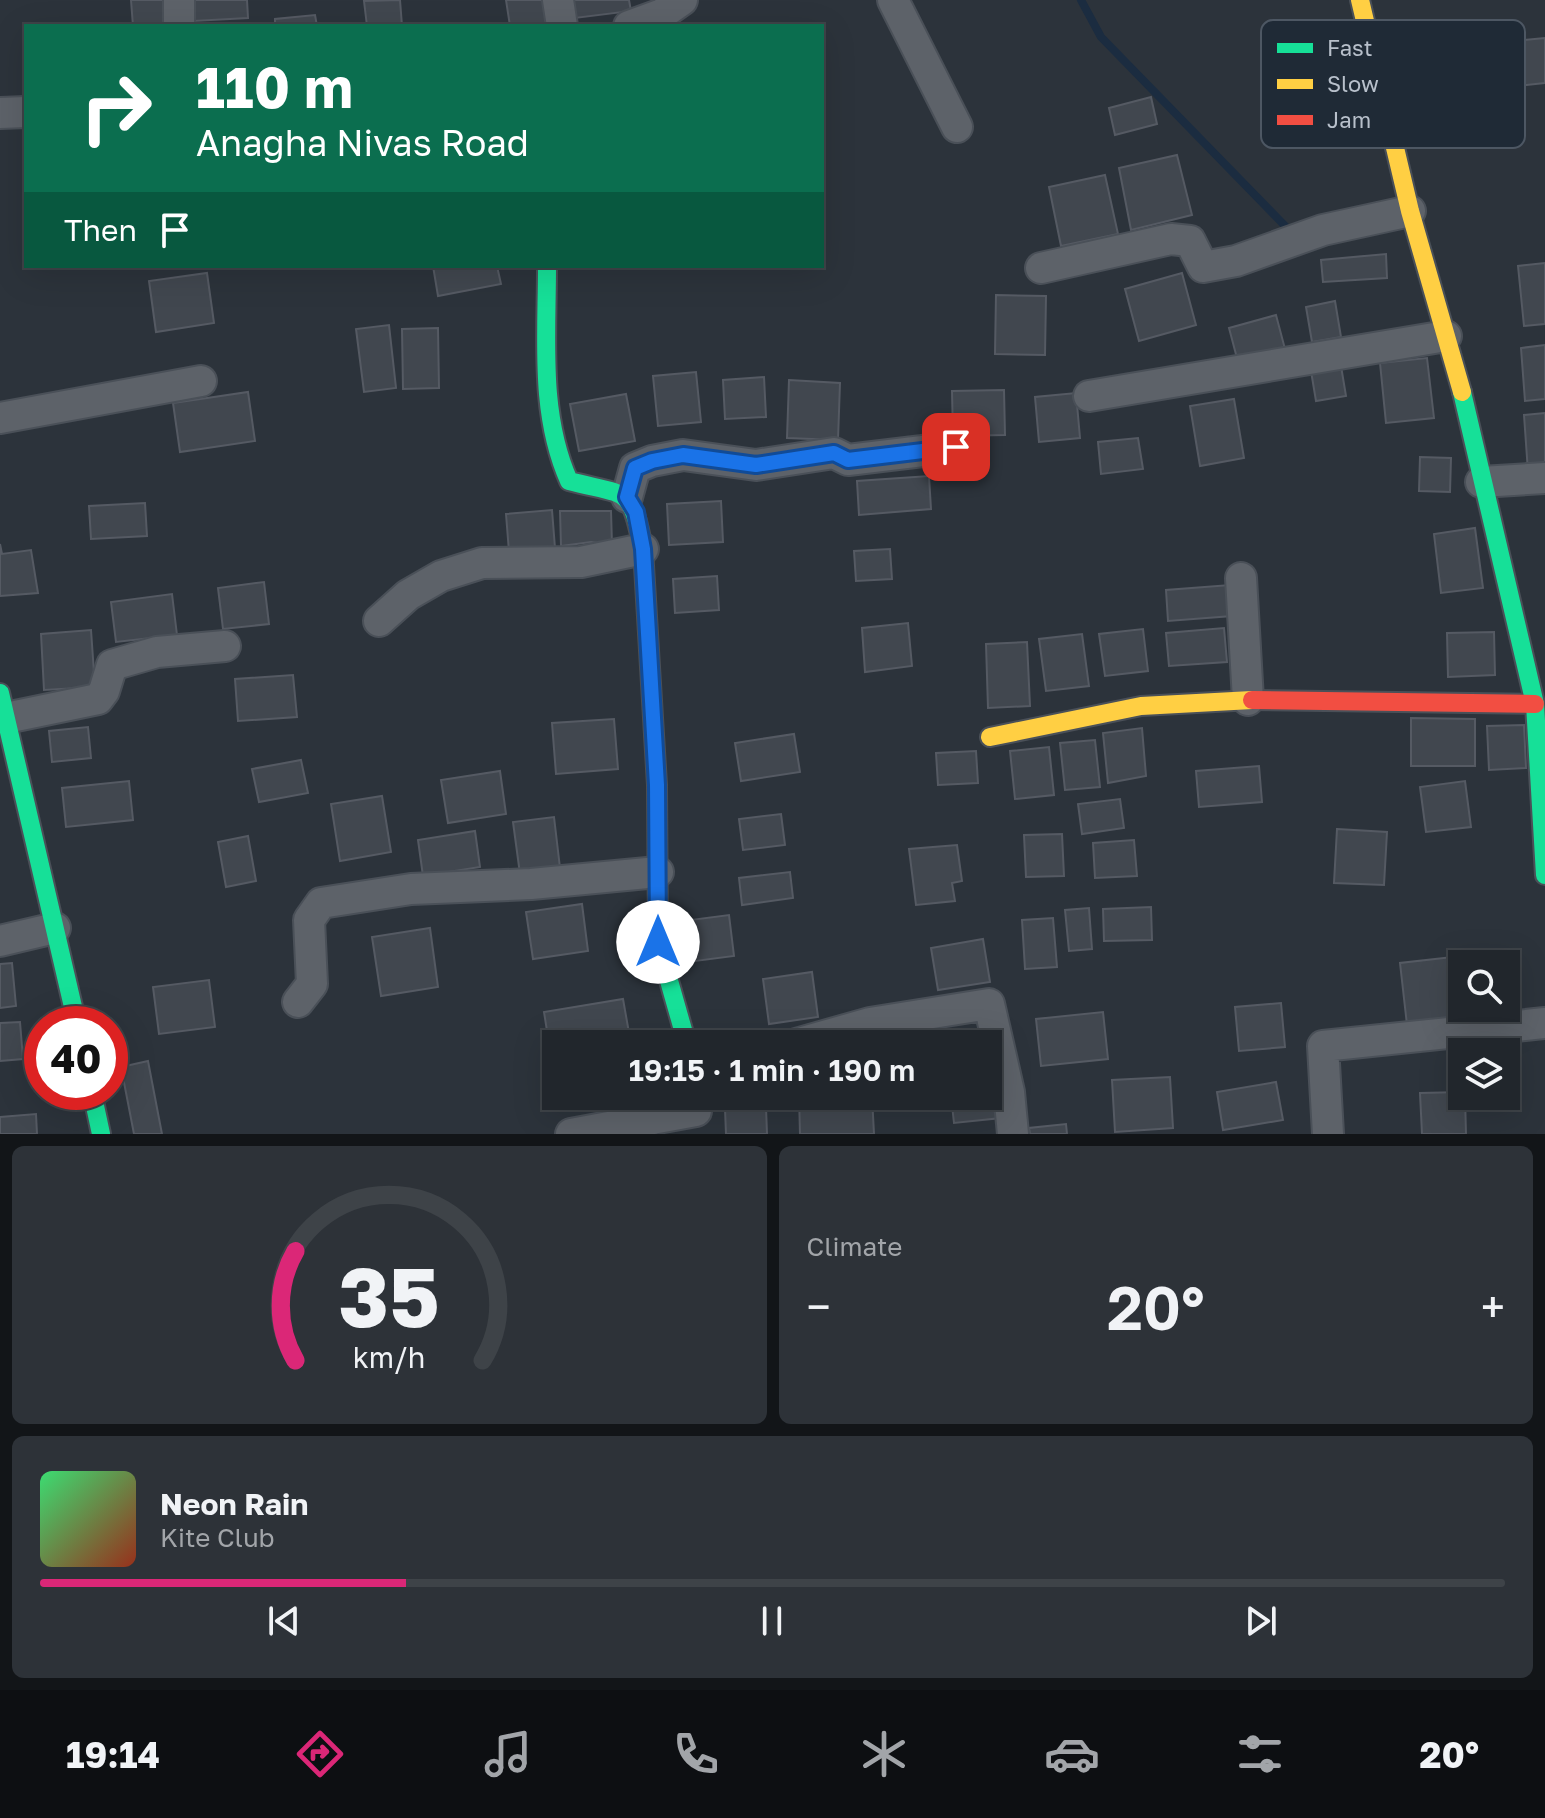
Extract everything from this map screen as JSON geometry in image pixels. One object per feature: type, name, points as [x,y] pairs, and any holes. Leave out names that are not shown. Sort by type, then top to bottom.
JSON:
[{"type":"street","points":[[179,0],[179,24]]},
{"type":"street","points":[[558,0],[562,24]]},
{"type":"street","points":[[634,24],[662,14],[682,0]]},
{"type":"street","points":[[893,0],[957,127]]},
{"type":"street","points":[[1360,0],[1365,20]]},
{"type":"street","points":[[0,113],[24,112]]},
{"type":"street","points":[[1395,148],[1460,383],[1535,704],[1545,875]]},
{"type":"street","points":[[1041,268],[1171,239],[1190,241],[1203,267],[1236,261],[1323,230],[1410,211]]},
{"type":"street","points":[[547,268],[549,404],[559,465],[569,481],[618,491],[627,497],[636,512],[643,549],[657,785],[658,942],[683,1030]]},
{"type":"street","points":[[1089,396],[1446,336]]},
{"type":"street","points":[[0,418],[201,381]]},
{"type":"street","points":[[627,497],[635,468],[683,455],[756,465],[834,453],[848,460],[956,447]]},
{"type":"street","points":[[1481,482],[1545,478]]},
{"type":"street","points":[[379,621],[408,595],[441,576],[482,563],[581,562],[643,549]]},
{"type":"street","points":[[1241,578],[1248,700]]},
{"type":"street","points":[[73,1006],[3,705],[98,699],[104,691],[112,665],[157,652],[225,646]]},
{"type":"street","points":[[990,737],[1141,706],[1248,700],[1535,704]]},
{"type":"street","points":[[298,1002],[312,984],[309,920],[321,903],[411,889],[531,884],[658,872]]},
{"type":"street","points":[[0,941],[55,928]]},
{"type":"street","points":[[845,1030],[870,1023],[989,1004],[995,1030]]},
{"type":"street","points":[[1328,1134],[1323,1046],[1545,1023]]},
{"type":"street","points":[[1002,1061],[1013,1134]]},
{"type":"street","points":[[96,1110],[101,1134]]},
{"type":"street","points":[[571,1134],[641,1127],[696,1110]]},
{"type":"building","points":[[131,0],[174,0],[177,24],[133,24]]},
{"type":"building","points":[[191,0],[247,0],[248,18],[193,21]]},
{"type":"building","points":[[400,0],[402,24],[367,24],[364,1]]},
{"type":"building","points":[[506,0],[544,0],[548,24],[510,24]]},
{"type":"building","points":[[573,0],[629,0],[631,11],[575,18]]},
{"type":"building","points":[[315,15],[317,24],[275,24],[275,19]]},
{"type":"building","points":[[1545,38],[1545,83],[1525,85],[1525,40]]},
{"type":"building","points":[[1151,97],[1157,124],[1115,135],[1109,108]]},
{"type":"building","points":[[1177,155],[1192,215],[1131,230],[1119,168]]},
{"type":"building","points":[[1105,175],[1118,234],[1061,246],[1049,187]]},
{"type":"building","points":[[1386,254],[1387,278],[1323,282],[1321,260]]},
{"type":"building","points":[[1545,263],[1545,324],[1524,326],[1518,266]]},
{"type":"building","points":[[433,268],[497,268],[501,284],[438,296]]},
{"type":"building","points":[[207,273],[214,323],[156,332],[149,281]]},
{"type":"building","points":[[1182,273],[1196,325],[1139,341],[1125,289]]},
{"type":"building","points":[[996,295],[1046,296],[1045,355],[995,354]]},
{"type":"building","points":[[1335,301],[1341,337],[1312,342],[1306,307]]},
{"type":"building","points":[[1276,315],[1285,349],[1238,362],[1229,328]]},
{"type":"building","points":[[389,325],[396,388],[364,392],[356,329]]},
{"type":"building","points":[[438,328],[439,388],[403,389],[402,329]]},
{"type":"building","points":[[1545,345],[1545,399],[1525,401],[1521,348]]},
{"type":"building","points":[[1427,358],[1434,418],[1386,423],[1380,363]]},
{"type":"building","points":[[1341,366],[1346,396],[1316,401],[1311,371]]},
{"type":"building","points":[[696,372],[701,422],[658,426],[653,376]]},
{"type":"building","points":[[764,377],[766,417],[725,419],[723,380]]},
{"type":"building","points":[[789,380],[840,383],[838,440],[787,438]]},
{"type":"building","points":[[1004,390],[1005,435],[953,436],[952,391]]},
{"type":"building","points":[[248,392],[255,441],[180,452],[173,403]]},
{"type":"building","points":[[1076,393],[1080,438],[1039,442],[1035,397]]},
{"type":"building","points":[[626,394],[635,441],[579,451],[570,404]]},
{"type":"building","points":[[1234,399],[1244,458],[1200,466],[1190,406]]},
{"type":"building","points":[[1545,413],[1545,471],[1528,472],[1524,415]]},
{"type":"building","points":[[1138,438],[1143,469],[1101,474],[1098,442]]},
{"type":"building","points":[[1420,457],[1451,458],[1450,492],[1419,491]]},
{"type":"building","points":[[929,476],[931,509],[859,515],[857,481]]},
{"type":"building","points":[[721,501],[723,542],[669,545],[667,504]]},
{"type":"building","points":[[145,503],[147,536],[91,539],[89,506]]},
{"type":"building","points":[[552,510],[555,548],[509,552],[506,514]]},
{"type":"building","points":[[560,511],[611,511],[612,545],[591,542],[561,546]]},
{"type":"building","points":[[1475,528],[1483,588],[1441,593],[1434,534]]},
{"type":"building","points":[[0,544],[2,554],[31,550],[38,593],[0,596]]},
{"type":"building","points":[[890,549],[892,579],[856,581],[854,551]]},
{"type":"building","points":[[717,576],[719,610],[675,613],[673,579]]},
{"type":"building","points":[[264,582],[269,624],[223,629],[218,588]]},
{"type":"building","points":[[1230,585],[1232,616],[1168,621],[1166,590]]},
{"type":"building","points":[[172,594],[177,635],[116,642],[111,602]]},
{"type":"building","points":[[908,623],[912,666],[865,672],[862,628]]},
{"type":"building","points":[[1224,628],[1227,662],[1169,666],[1166,633]]},
{"type":"building","points":[[1143,629],[1148,671],[1105,676],[1099,634]]},
{"type":"building","points":[[91,630],[95,687],[44,690],[41,634]]},
{"type":"building","points":[[1494,632],[1495,675],[1448,677],[1447,633]]},
{"type":"building","points":[[1082,634],[1089,686],[1046,691],[1039,639]]},
{"type":"building","points":[[1027,642],[1030,706],[988,708],[986,644]]},
{"type":"building","points":[[293,675],[297,717],[238,721],[235,679]]},
{"type":"building","points":[[1411,718],[1475,719],[1475,766],[1411,766]]},
{"type":"building","points":[[614,719],[618,769],[556,774],[552,723]]},
{"type":"building","points":[[1524,725],[1526,768],[1489,770],[1487,726]]},
{"type":"building","points":[[88,727],[91,758],[52,762],[49,731]]},
{"type":"building","points":[[1142,728],[1146,776],[1108,783],[1103,733]]},
{"type":"building","points":[[794,734],[800,772],[741,781],[735,743]]},
{"type":"building","points":[[1095,740],[1100,787],[1065,790],[1060,743]]},
{"type":"building","points":[[1049,747],[1054,795],[1015,799],[1010,751]]},
{"type":"building","points":[[976,751],[978,783],[938,785],[936,753]]},
{"type":"building","points":[[301,760],[308,793],[259,802],[252,769]]},
{"type":"building","points":[[1259,766],[1262,802],[1199,807],[1196,771]]},
{"type":"building","points":[[500,771],[506,814],[448,823],[441,780]]},
{"type":"building","points":[[129,781],[133,820],[66,827],[62,788]]},
{"type":"building","points":[[1465,781],[1471,827],[1426,832],[1420,787]]},
{"type":"building","points":[[382,796],[391,852],[340,861],[331,804]]},
{"type":"building","points":[[1120,799],[1124,828],[1082,834],[1078,804]]},
{"type":"building","points":[[781,814],[785,845],[743,850],[739,819]]},
{"type":"building","points":[[554,817],[560,868],[520,874],[513,822]]},
{"type":"building","points":[[1337,829],[1387,832],[1384,885],[1334,883]]},
{"type":"building","points":[[475,831],[480,867],[423,876],[418,840]]},
{"type":"building","points":[[1062,834],[1064,876],[1026,877],[1024,835]]},
{"type":"building","points":[[248,836],[256,881],[226,887],[218,842]]},
{"type":"building","points":[[1134,840],[1137,876],[1095,878],[1093,843]]},
{"type":"building","points":[[957,845],[962,881],[952,883],[955,901],[916,905],[909,849]]},
{"type":"building","points":[[790,872],[793,898],[742,905],[739,878]]},
{"type":"building","points":[[582,904],[588,951],[533,959],[526,912]]},
{"type":"building","points":[[1151,907],[1152,940],[1104,941],[1103,909]]},
{"type":"building","points":[[1089,908],[1092,949],[1069,951],[1065,910]]},
{"type":"building","points":[[729,915],[734,956],[680,963],[675,922]]},
{"type":"building","points":[[1053,918],[1057,967],[1025,969],[1022,920]]},
{"type":"building","points":[[430,928],[438,987],[381,996],[372,937]]},
{"type":"building","points":[[983,939],[990,982],[938,990],[931,948]]},
{"type":"building","points":[[1448,958],[1448,1020],[1407,1025],[1400,963]]},
{"type":"building","points":[[12,963],[16,1006],[0,1008],[0,964]]},
{"type":"building","points":[[812,972],[818,1017],[769,1024],[763,979]]},
{"type":"building","points":[[209,980],[215,1027],[159,1034],[153,987]]},
{"type":"building","points":[[623,999],[629,1030],[547,1030],[544,1012]]},
{"type":"building","points":[[1281,1003],[1285,1047],[1239,1051],[1235,1007]]},
{"type":"building","points":[[1103,1012],[1108,1059],[1041,1066],[1036,1019]]},
{"type":"building","points":[[20,1022],[23,1059],[0,1061],[0,1023]]},
{"type":"building","points":[[148,1061],[162,1134],[134,1134],[128,1103],[128,1065]]},
{"type":"building","points":[[1170,1077],[1173,1128],[1115,1132],[1112,1080]]},
{"type":"building","points":[[1276,1082],[1283,1120],[1223,1130],[1217,1092]]},
{"type":"building","points":[[1448,1092],[1448,1110],[1465,1110],[1466,1134],[1422,1134],[1420,1093]]},
{"type":"building","points":[[725,1110],[766,1110],[767,1134],[726,1134]]},
{"type":"building","points":[[799,1110],[873,1110],[874,1134],[800,1134]]},
{"type":"building","points":[[953,1110],[1000,1110],[1001,1118],[954,1123]]},
{"type":"building","points":[[36,1114],[37,1134],[0,1134],[0,1117]]},
{"type":"building","points":[[1066,1124],[1067,1134],[1030,1134],[1029,1128]]},
{"type":"waterway","points":[[1081,0],[1101,37],[1292,233]]},
{"type":"traffic: fast","points":[[547,268],[547,375],[559,455],[569,481],[615,492],[630,503],[643,549],[657,785],[658,942],[683,1030]]},
{"type":"traffic: fast","points":[[1462,392],[1535,704],[1545,875]]},
{"type":"traffic: fast","points":[[0,693],[73,1006]]},
{"type":"traffic: fast","points":[[96,1110],[101,1134]]},
{"type":"traffic: slow","points":[[1360,0],[1365,20]]},
{"type":"traffic: slow","points":[[1395,148],[1462,392]]},
{"type":"traffic: slow","points":[[990,737],[1141,706],[1252,700]]},
{"type":"traffic: jam","points":[[1252,700],[1535,704]]},
{"type":"route","points":[[658,942],[657,785],[643,549],[636,512],[627,497],[635,468],[683,455],[756,465],[834,453],[848,460],[956,447]]}]
